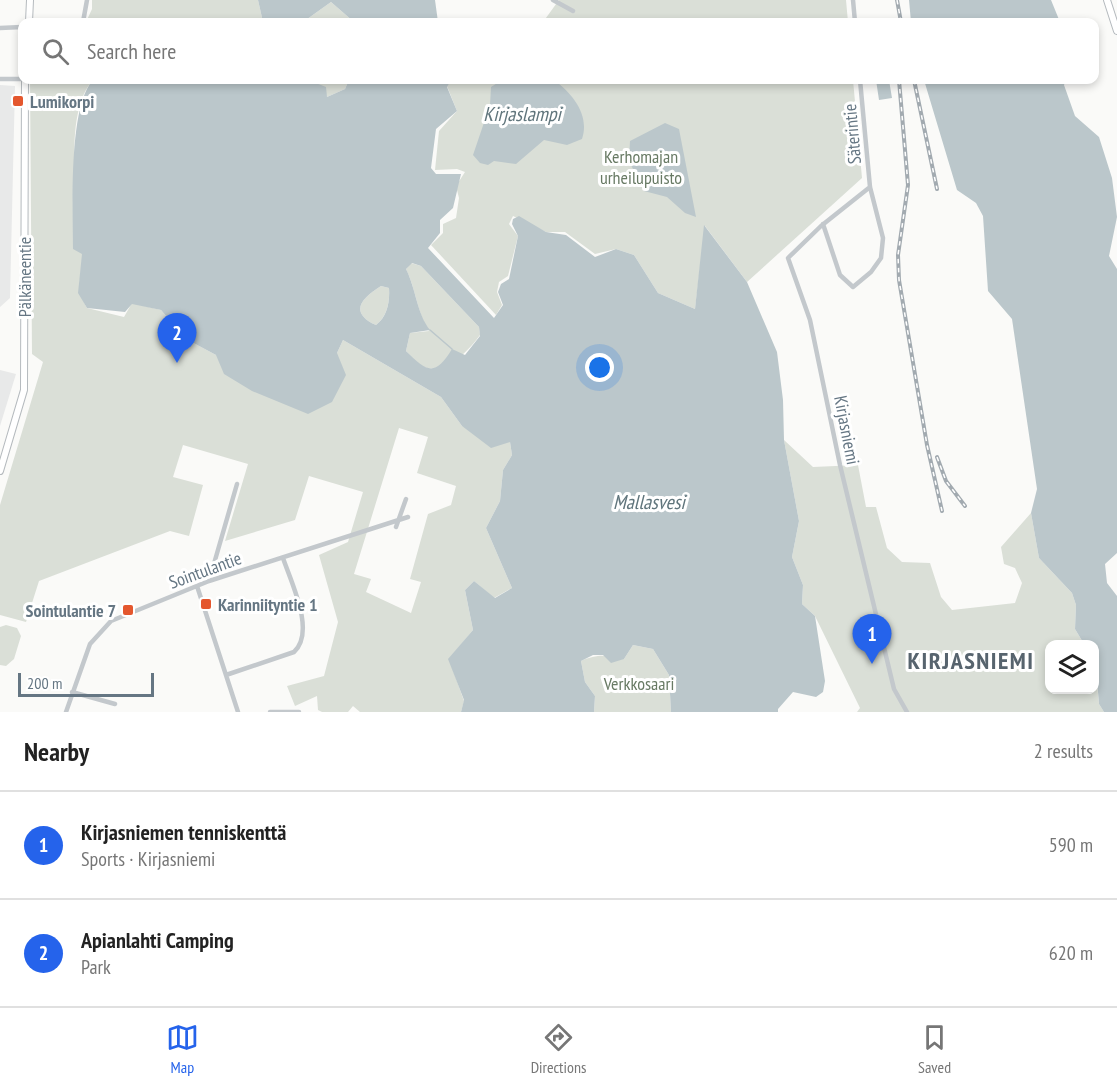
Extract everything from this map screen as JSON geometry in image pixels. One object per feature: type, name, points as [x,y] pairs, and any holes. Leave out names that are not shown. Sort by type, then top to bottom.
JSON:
[{"type":"main road","points":[[29,18],[30,0]]},
{"type":"main road","points":[[1107,0],[1117,32]]},
{"type":"main road","name":"Pälkäneentie","points":[[0,471],[22,403],[24,384],[24,84]]},
{"type":"street","points":[[84,18],[87,0]]},
{"type":"street","points":[[553,0],[573,11]]},
{"type":"street","points":[[853,0],[855,18]]},
{"type":"street","points":[[0,28],[18,27]]},
{"type":"street","points":[[0,79],[18,79]]},
{"type":"street","name":"Säterintie","points":[[823,224],[840,275],[854,287],[872,272],[881,258],[883,238],[870,187],[860,84]]},
{"type":"street","name":"Kirjasniemi","points":[[870,187],[823,224],[788,258],[810,320],[840,465],[894,689],[907,712]]},
{"type":"street","points":[[209,581],[237,484]]},
{"type":"street","points":[[396,527],[406,499]]},
{"type":"street","name":"Sointulantie","points":[[66,712],[83,657],[102,629],[111,621],[209,581],[408,516]]},
{"type":"street","points":[[226,675],[298,649],[303,635],[303,617],[283,558]]},
{"type":"street","points":[[197,586],[238,712]]},
{"type":"street","points":[[72,692],[115,704]]},
{"type":"street","points":[[270,712],[299,712]]},
{"type":"shaded area","points":[[0,85],[15,86],[10,298],[0,307]]},
{"type":"shaded area","points":[[0,370],[16,374],[0,426]]},
{"type":"green space","points":[[92,0],[258,0],[262,18],[88,18],[92,9]]},
{"type":"green space","points":[[559,0],[846,0],[848,18],[546,18]]},
{"type":"green space","points":[[331,2],[349,18],[309,18]]},
{"type":"green space","points":[[30,84],[90,84],[83,95],[78,115],[74,162],[82,250],[80,285],[87,308],[124,317],[132,303],[161,310],[186,339],[216,355],[337,353],[343,340],[441,397],[462,426],[510,442],[512,455],[503,470],[500,501],[486,528],[512,588],[494,598],[474,581],[465,590],[473,630],[449,659],[464,701],[461,712],[360,712],[353,706],[348,712],[322,712],[318,710],[317,696],[295,706],[287,686],[324,676],[338,622],[319,555],[348,542],[363,492],[309,476],[295,520],[225,541],[248,464],[183,445],[173,477],[203,485],[189,536],[170,531],[39,581],[26,622],[0,615],[0,505],[43,362],[32,354]],"holes":[[[399,428],[428,437],[417,473],[456,486],[451,505],[428,514],[410,579],[421,582],[411,613],[366,592],[371,579],[354,574]]]},
{"type":"green space","points":[[319,84],[347,84],[345,89],[327,97]]},
{"type":"green space","name":"Kerhomajan urheilupuisto","points":[[448,84],[853,84],[862,178],[747,282],[705,226],[695,309],[658,293],[634,255],[616,249],[595,254],[565,232],[546,232],[513,216],[509,224],[518,236],[508,276],[499,282],[497,292],[502,305],[496,315],[431,245],[443,233],[443,224],[456,218],[459,198],[456,186],[465,172],[457,169],[435,170],[439,131],[457,111],[447,86]]},
{"type":"green space","points":[[411,263],[421,266],[479,327],[480,335],[470,348],[456,360],[440,368],[432,369],[422,366],[406,351],[410,333],[429,331],[406,269]]},
{"type":"green space","points":[[381,286],[389,288],[389,298],[385,313],[376,325],[367,320],[360,310],[368,295]]},
{"type":"green space","points":[[784,440],[813,467],[858,465],[866,507],[876,507],[887,548],[902,562],[930,563],[941,597],[952,610],[1015,603],[1022,583],[1015,568],[1004,564],[1001,547],[1031,513],[1039,558],[1072,593],[1076,605],[1075,629],[1082,640],[1045,640],[1045,694],[1098,694],[1099,704],[1104,712],[857,712],[860,708],[815,616],[802,604],[803,585],[792,557],[799,521]]},
{"type":"green space","points":[[6,625],[17,628],[21,636],[14,659],[6,666],[0,665],[0,627]]},
{"type":"green space","name":"Verkkosaari","points":[[633,645],[653,649],[669,675],[671,712],[594,712],[595,696],[585,682],[581,661],[602,656],[624,659]]},
{"type":"water","points":[[258,0],[435,0],[437,18],[349,18],[331,2],[309,18],[262,18]]},
{"type":"water","points":[[909,0],[1051,0],[1058,18],[911,18]]},
{"type":"water","name":"Mallasvesi","points":[[91,84],[318,84],[326,87],[327,97],[345,89],[347,84],[449,84],[447,87],[457,111],[436,129],[431,168],[436,174],[461,174],[453,208],[440,220],[440,233],[428,248],[494,318],[503,305],[498,292],[501,284],[509,279],[518,236],[512,224],[513,219],[519,216],[546,232],[566,235],[595,257],[616,249],[634,255],[658,293],[695,309],[704,225],[747,282],[777,352],[783,400],[784,440],[799,521],[792,557],[803,585],[802,604],[815,616],[825,681],[823,692],[816,697],[793,692],[778,712],[671,712],[669,675],[653,649],[633,645],[624,659],[611,663],[603,655],[593,655],[581,661],[585,682],[595,696],[594,712],[461,712],[464,700],[448,659],[473,630],[465,590],[474,581],[495,598],[512,588],[486,528],[500,501],[503,470],[512,455],[510,442],[491,448],[462,426],[441,397],[343,340],[337,353],[346,375],[332,402],[308,414],[252,391],[224,374],[216,355],[186,339],[161,310],[132,304],[125,312],[87,308],[78,293],[82,254],[73,249],[74,160],[79,112]],"holes":[[[412,263],[421,266],[479,327],[480,336],[465,355],[452,349],[441,364],[430,368],[425,367],[406,351],[410,333],[430,330],[422,317],[406,269]],[[381,286],[389,288],[387,309],[376,325],[362,315],[361,305],[368,295]]]},
{"type":"water","name":"Kirjaslampi","points":[[496,84],[559,84],[573,98],[582,113],[584,130],[582,139],[567,145],[544,140],[516,164],[494,161],[488,165],[480,163],[473,155],[490,105],[491,87]]},
{"type":"water","points":[[877,84],[890,84],[892,98],[879,100]]},
{"type":"water","points":[[925,84],[1064,84],[1075,116],[1099,137],[1112,178],[1117,217],[1109,256],[1117,269],[1117,553],[1105,564],[1107,583],[1117,596],[1117,712],[1104,712],[1099,704],[1099,640],[1082,640],[1075,629],[1076,605],[1072,593],[1039,558],[1031,513],[1037,489],[1012,319],[988,291],[983,216],[976,203],[957,190]]},
{"type":"water","points":[[665,123],[679,129],[696,217],[685,213],[667,197],[644,191],[629,161],[630,141]]},
{"type":"waterway","points":[[430,330],[452,349]]},
{"type":"railway","points":[[897,0],[900,18]]},
{"type":"railway","points":[[899,84],[908,185],[898,255],[899,280],[927,445],[942,511]]},
{"type":"railway","points":[[915,84],[937,189]]},
{"type":"railway","points":[[937,457],[946,481],[965,506]]},
{"type":"place","name":"Lumikorpi","points":[[18,101]]},
{"type":"place","name":"Apianlahti Camping","points":[[177,363]]},
{"type":"place","name":"Karinniityntie 1","points":[[206,604]]},
{"type":"place","name":"Sointulantie 7","points":[[128,610]]},
{"type":"place","name":"Kirjasniemen tenniskenttä","points":[[872,664]]},
{"type":"district","name":"KIRJASNIEMI","points":[[971,660]]}]
